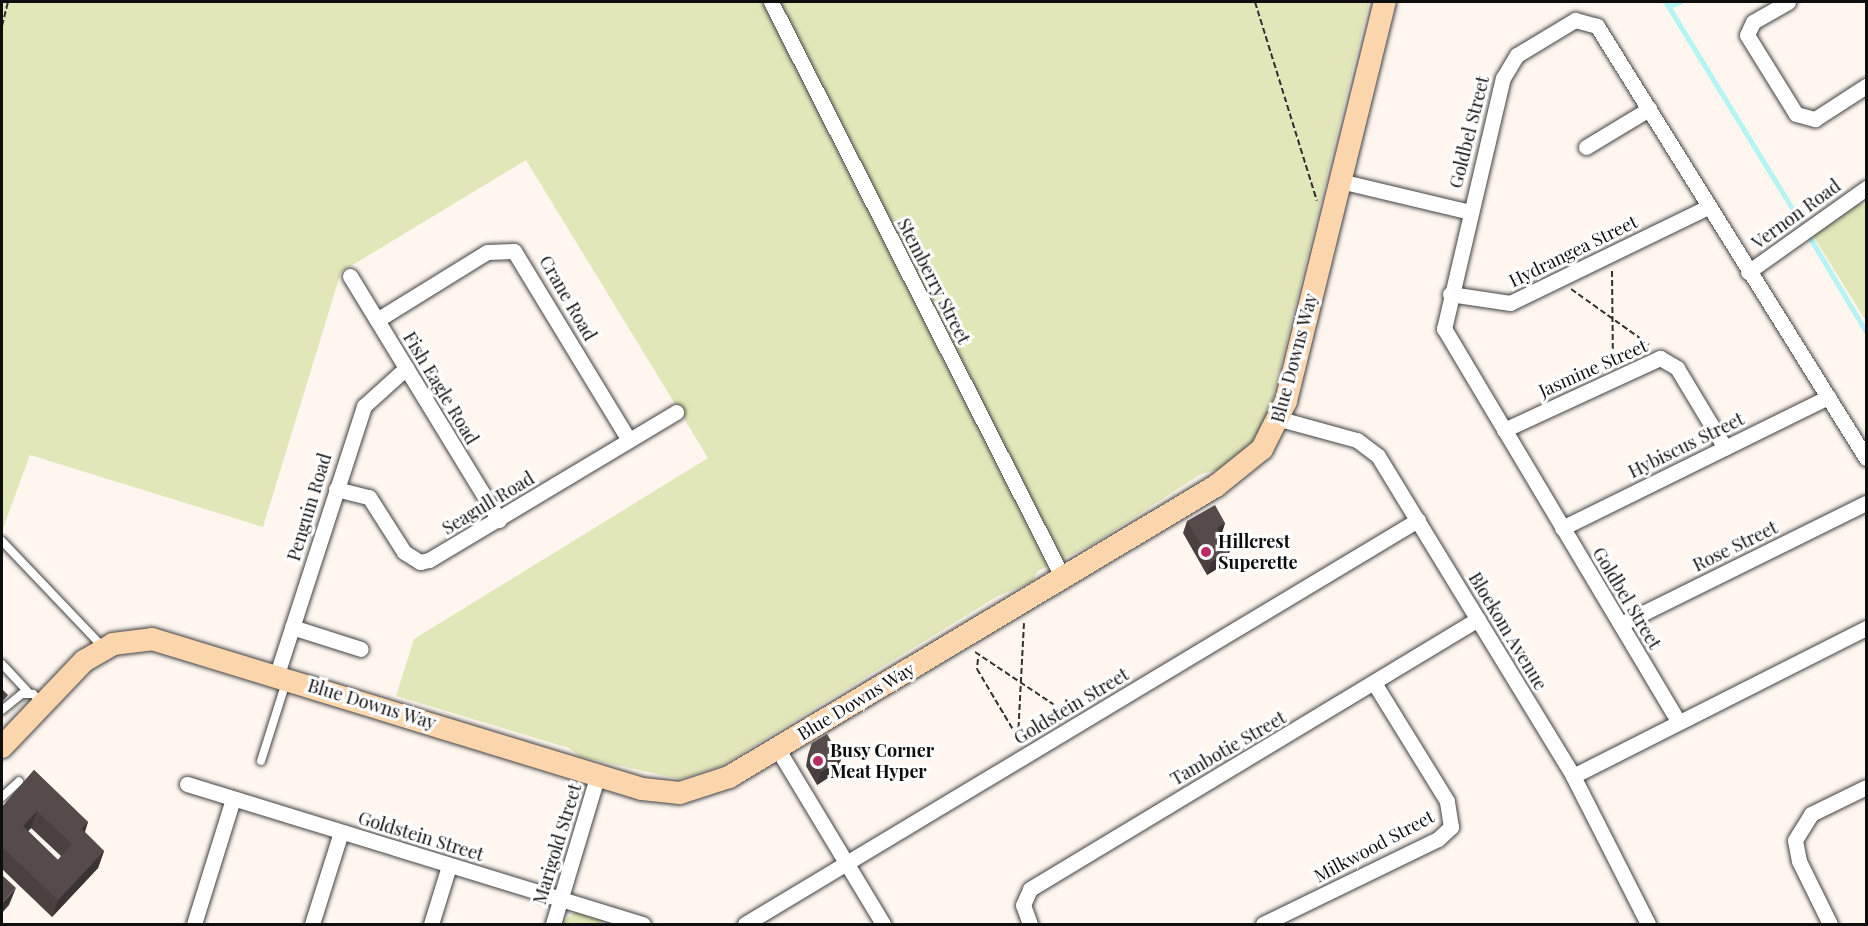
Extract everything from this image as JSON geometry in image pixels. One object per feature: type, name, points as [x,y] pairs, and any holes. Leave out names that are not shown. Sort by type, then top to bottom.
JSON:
[{"type":"street","name":"Stemberry Street","points":[[771,2],[1063,578]]},
{"type":"street","name":"Blue Downs Way","points":[[2,747],[36,699],[104,648],[129,640],[166,641],[661,793],[697,790],[777,748],[1234,475],[1262,449],[1280,419],[1385,2]]},
{"type":"street","points":[[1788,2],[1753,22],[1747,35],[1796,114],[1815,118],[1866,86]]},
{"type":"street","name":"Goldbel Street","points":[[1678,721],[1446,335],[1450,294],[1505,71],[1517,55],[1570,23],[1581,20],[1597,26],[1748,272],[1866,458]]},
{"type":"street","points":[[1586,147],[1649,109]]},
{"type":"street","points":[[1340,181],[1470,212]]},
{"type":"street","name":"Vernon Road","points":[[1748,272],[1866,188]]},
{"type":"street","name":"Hydrangea Street","points":[[1450,294],[1505,305],[1708,207]]},
{"type":"street","name":"Crane Road","points":[[377,320],[487,252],[514,251],[629,440]]},
{"type":"street","name":"Fish Eagle Road","points":[[350,276],[499,520]]},
{"type":"street","name":"Jasmine Street","points":[[1504,430],[1653,358],[1674,365],[1725,448]]},
{"type":"street","name":"Penguin Road","points":[[282,676],[292,627],[364,406],[406,368]]},
{"type":"street","name":"Hybiscus Street","points":[[1562,528],[1828,397]]},
{"type":"street","name":"Seagull Road","points":[[336,489],[369,496],[405,552],[420,562],[499,520],[676,412]]},
{"type":"street","name":"Bloekom Avenue","points":[[1280,419],[1365,444],[1418,520],[1573,776],[1648,924]]},
{"type":"street","name":"Rose Street","points":[[1620,624],[1866,503]]},
{"type":"street","name":"Goldstein Street","points":[[745,924],[1418,520]]},
{"type":"street","name":"Tambotie Street","points":[[1030,924],[1023,905],[1030,889],[1478,619]]},
{"type":"street","points":[[292,627],[361,649]]},
{"type":"street","points":[[1573,776],[1866,628]]},
{"type":"street","name":"Milkwood Street","points":[[1263,924],[1438,839],[1451,827],[1447,801],[1374,683]]},
{"type":"street","points":[[777,748],[883,924]]},
{"type":"street","name":"Marigold Street","points":[[554,924],[598,774]]},
{"type":"street","name":"Goldstein Street","points":[[187,784],[643,924]]},
{"type":"street","points":[[1830,924],[1798,861],[1795,840],[1811,814],[1866,787]]},
{"type":"street","points":[[194,924],[233,799]]},
{"type":"street","points":[[312,924],[341,832]]},
{"type":"street","points":[[431,924],[449,866]]},
{"type":"lane","points":[[2,541],[104,648]]},
{"type":"lane","points":[[2,664],[36,699],[2,710]]},
{"type":"lane","points":[[261,761],[282,676]]},
{"type":"lane","points":[[2,797],[18,781]]},
{"type":"path","points":[[2,26],[8,2]]},
{"type":"path","points":[[1255,2],[1320,213]]},
{"type":"path","points":[[1612,378],[1613,253]]},
{"type":"path","points":[[1561,278],[1586,304],[1650,344],[1653,358]]},
{"type":"path","points":[[1018,737],[1025,626],[1019,615]]},
{"type":"path","points":[[970,645],[978,659],[1063,706],[1076,726]]},
{"type":"path","points":[[978,659],[977,669],[1029,754]]},
{"type":"green space","points":[[2,2],[1369,2],[1270,409],[1253,441],[1226,467],[1201,474],[1093,544],[1038,571],[1032,582],[998,596],[721,766],[679,779],[581,757],[569,748],[396,696],[414,639],[708,458],[526,160],[341,272],[263,527],[30,455],[2,531]]},
{"type":"green space","points":[[1854,204],[1866,205],[1866,321],[1812,234]]},
{"type":"green space","points":[[576,912],[604,918],[601,924],[559,924]]},
{"type":"building","points":[[1215,505],[1225,523],[1217,528],[1230,551],[1211,562],[1187,521]]},
{"type":"building","points":[[2,689],[8,695],[2,702]]},
{"type":"building","points":[[827,734],[841,759],[821,772],[810,753],[812,743]]},
{"type":"building","points":[[34,770],[88,822],[81,829],[104,851],[58,900],[2,849],[2,807]],"holes":[[[37,811],[72,844],[58,860],[23,826]]]},
{"type":"building","points":[[2,875],[16,888],[2,903]]},
{"type":"waterway","points":[[1666,2],[1800,221]]},
{"type":"waterway","points":[[1669,6],[1680,2]]},
{"type":"waterway","points":[[1811,239],[1866,331]]},
{"type":"place","name":"Hillcrest Superette","points":[[1206,552]]},
{"type":"place","name":"Busy Corner Meat Hyper","points":[[818,761]]}]
